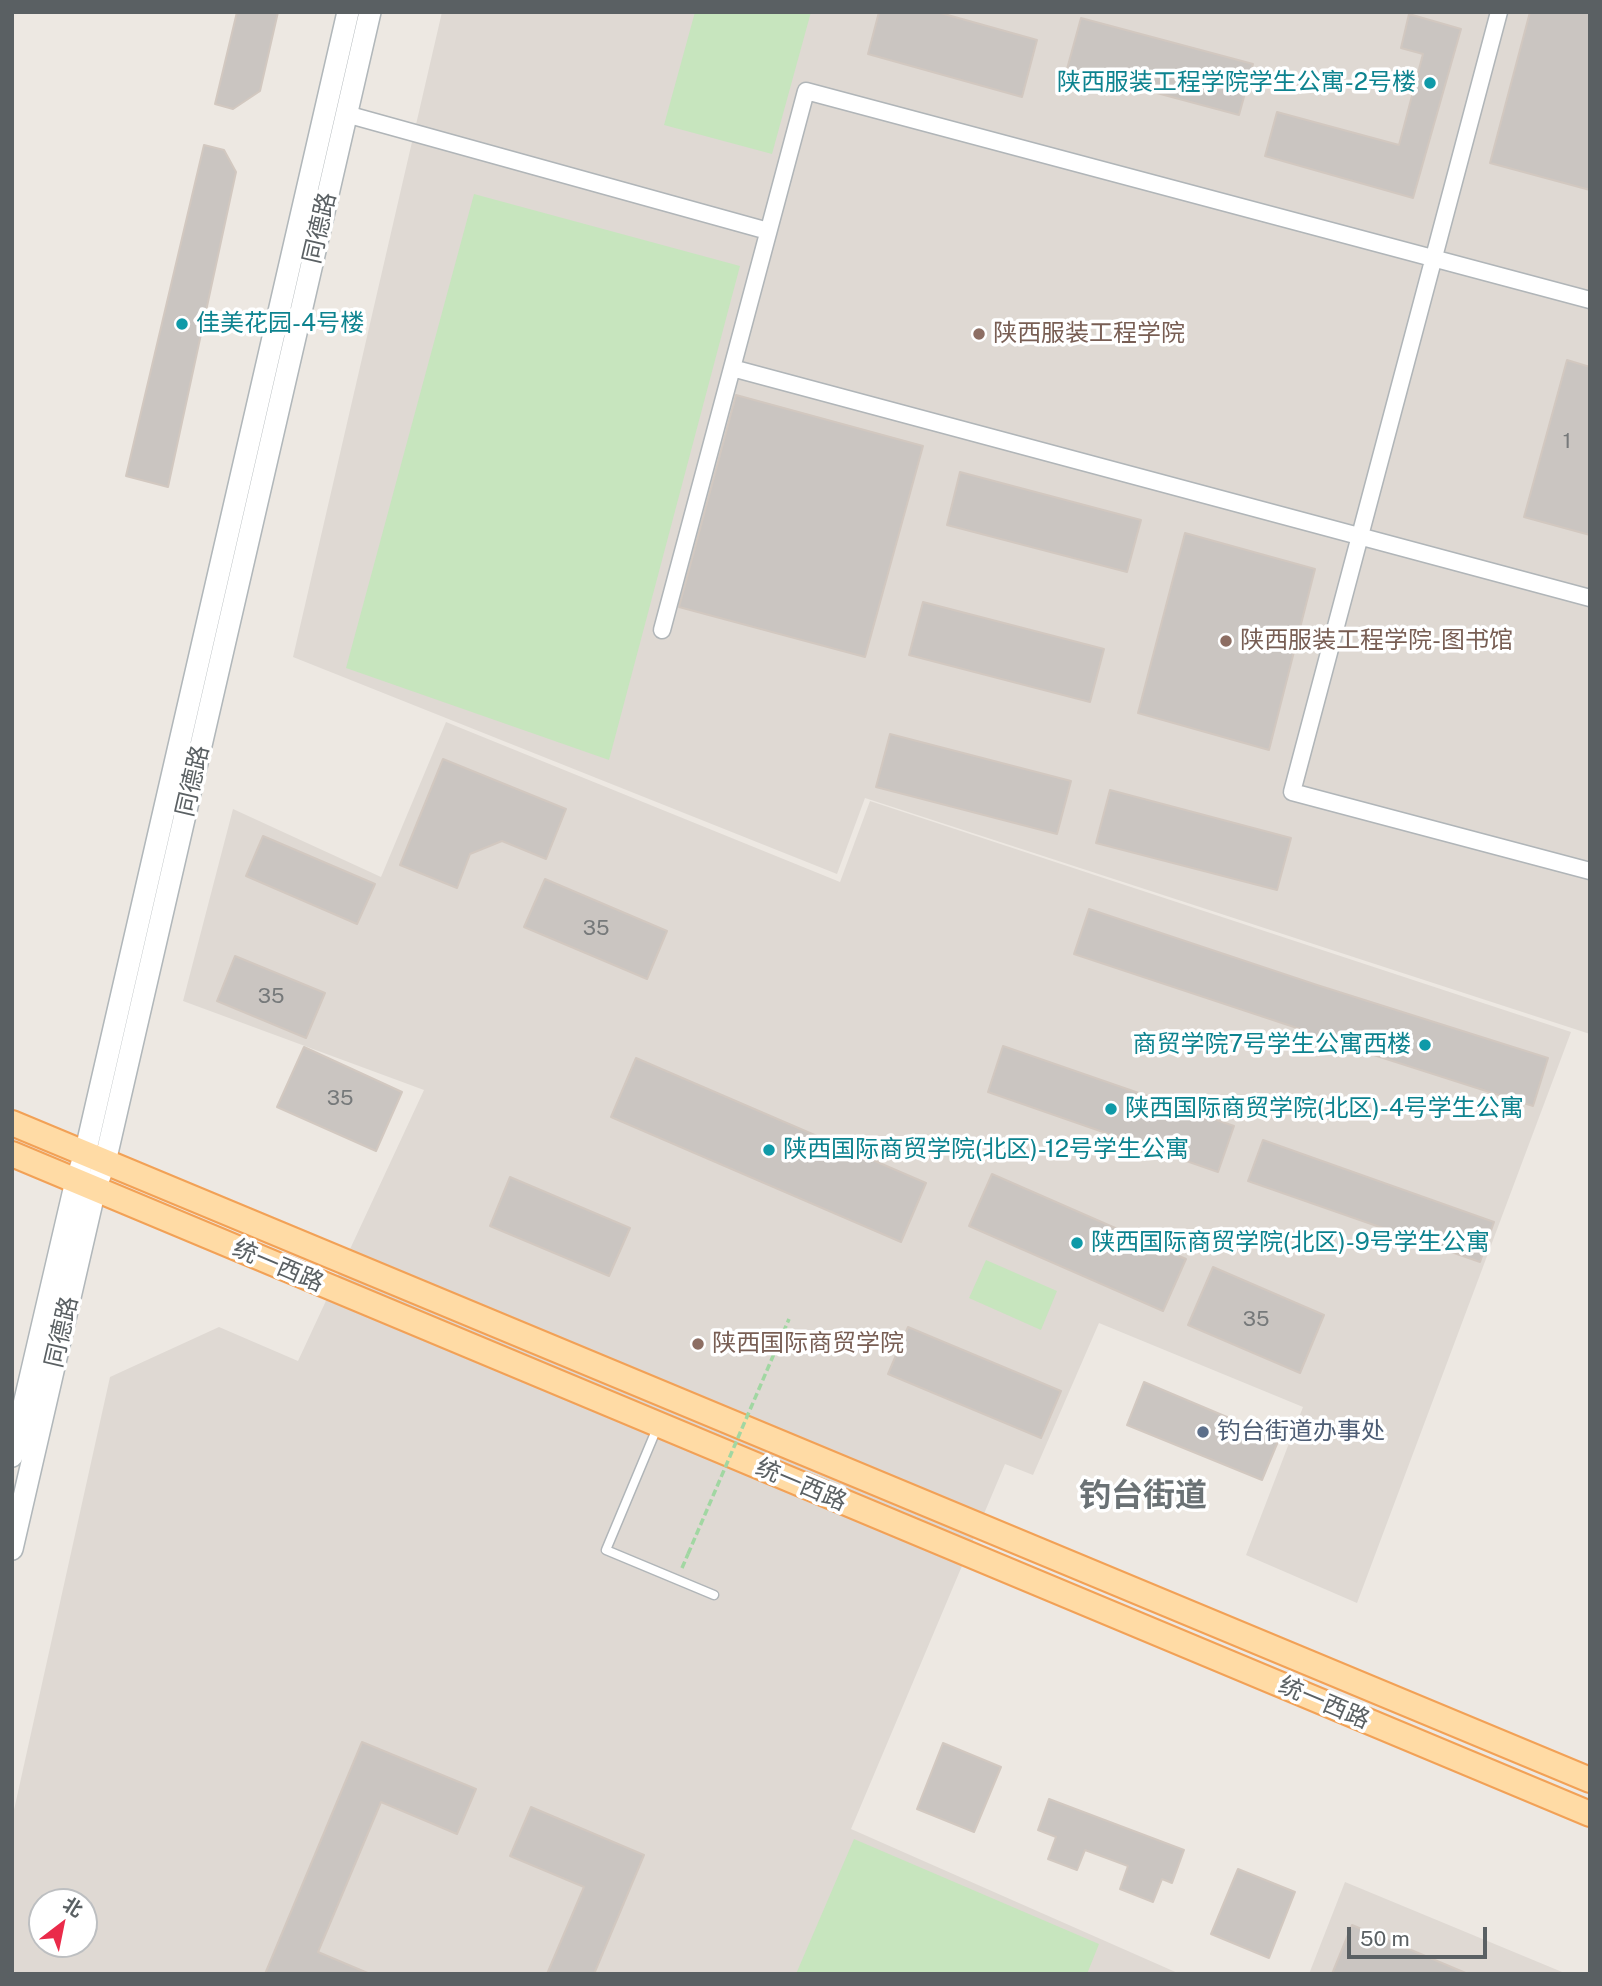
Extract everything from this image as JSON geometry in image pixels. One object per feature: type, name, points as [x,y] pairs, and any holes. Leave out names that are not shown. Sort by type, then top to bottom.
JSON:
[{"type":"main road","name":"统一西路","points":[[12,1123],[1590,1780]]},
{"type":"main road","name":"统一西路","points":[[12,1154],[1590,1814]]},
{"type":"street","name":"同德路","points":[[95,1158],[348,12]]},
{"type":"street","name":"同德路","points":[[12,1456],[85,1185],[95,1158],[370,12]]},
{"type":"street","points":[[1499,12],[1292,792],[1590,871]]},
{"type":"street","points":[[663,631],[806,91],[1590,300]]},
{"type":"street","points":[[346,114],[768,232]]},
{"type":"street","points":[[732,368],[1590,598]]},
{"type":"street","name":"同德路","points":[[12,1549],[85,1185]]},
{"type":"lane","points":[[658,1425],[606,1550],[714,1595]]},
{"type":"path","points":[[688,1554],[789,1319]]},
{"type":"shaded area","name":"陕西服装工程学院","points":[[442,12],[1590,12],[1590,1034],[865,798],[837,874],[293,657]]},
{"type":"shaded area","name":"陕西国际商贸学院","points":[[446,722],[840,882],[870,801],[1571,1032],[1357,1603],[1246,1555],[1303,1407],[1099,1323],[1033,1475],[1005,1464],[851,1829],[1180,1974],[12,1974],[12,1819],[110,1377],[219,1327],[298,1361],[424,1090],[183,1001],[233,809],[381,877]]},
{"type":"shaded area","points":[[1345,1882],[1567,1974],[1309,1974]]},
{"type":"green space","points":[[695,12],[811,12],[772,154],[664,125]]},
{"type":"green space","points":[[474,194],[740,266],[609,760],[346,668]]},
{"type":"green space","points":[[986,1260],[1057,1291],[1041,1330],[969,1298]]},
{"type":"green space","points":[[854,1839],[1099,1944],[1087,1974],[796,1974]]},
{"type":"building","points":[[237,12],[278,12],[260,91],[233,109],[215,104]]},
{"type":"building","points":[[879,12],[937,12],[1037,40],[1022,97],[868,54]]},
{"type":"building","points":[[1530,12],[1590,12],[1590,190],[1490,163]]},
{"type":"building","name":"陕西服装工程学院学生公寓-2号楼","points":[[1409,14],[1461,29],[1413,198],[1265,156],[1277,112],[1399,145],[1423,54],[1401,48]]},
{"type":"building","points":[[1081,18],[1253,64],[1239,115],[1067,69]]},
{"type":"building","name":"佳美花园-4号楼","points":[[204,145],[224,150],[236,172],[168,487],[126,476]]},
{"type":"building","points":[[1567,360],[1590,367],[1590,535],[1524,517]]},
{"type":"building","points":[[736,395],[923,446],[865,657],[679,607]]},
{"type":"building","points":[[960,472],[1141,520],[1127,572],[947,525]]},
{"type":"building","name":"陕西服装工程学院-图书馆","points":[[1185,533],[1315,569],[1269,750],[1138,713]]},
{"type":"building","points":[[923,602],[1104,649],[1090,702],[909,655]]},
{"type":"building","points":[[890,734],[1071,781],[1057,834],[876,787]]},
{"type":"building","points":[[443,759],[566,809],[546,859],[502,841],[470,854],[457,888],[400,865]]},
{"type":"building","points":[[1110,790],[1291,838],[1277,890],[1096,843]]},
{"type":"building","points":[[263,836],[375,884],[357,924],[246,876]]},
{"type":"building","points":[[545,879],[667,931],[647,979],[524,927]]},
{"type":"building","points":[[1089,909],[1548,1058],[1533,1106],[1302,1032],[1303,1030],[1074,954]]},
{"type":"building","points":[[235,956],[325,993],[306,1038],[217,1001]]},
{"type":"building","name":"陕西国际商贸学院(北区)-4号学生公寓","points":[[1003,1046],[1234,1126],[1218,1172],[988,1092]]},
{"type":"building","points":[[304,1047],[402,1092],[376,1151],[277,1107]]},
{"type":"building","name":"陕西国际商贸学院(北区)-12号学生公寓","points":[[636,1058],[926,1183],[901,1242],[611,1117]]},
{"type":"building","points":[[1263,1140],[1494,1222],[1480,1262],[1248,1181]]},
{"type":"building","name":"陕西国际商贸学院(北区)-9号学生公寓","points":[[992,1174],[1186,1259],[1163,1311],[969,1226]]},
{"type":"building","points":[[510,1177],[630,1228],[609,1276],[490,1226]]},
{"type":"building","points":[[1213,1267],[1324,1315],[1300,1373],[1188,1325]]},
{"type":"building","points":[[908,1327],[1061,1391],[1041,1438],[888,1374]]},
{"type":"building","name":"钓台街道办事处","points":[[1144,1382],[1279,1439],[1262,1480],[1127,1425]]},
{"type":"building","points":[[362,1742],[476,1789],[457,1834],[381,1802],[318,1952],[370,1974],[265,1974]]},
{"type":"building","points":[[943,1743],[1001,1767],[974,1832],[917,1809]]},
{"type":"building","points":[[1049,1799],[1184,1850],[1172,1883],[1162,1879],[1153,1902],[1120,1889],[1128,1866],[1085,1850],[1077,1870],[1048,1859],[1056,1837],[1038,1830]]},
{"type":"building","points":[[531,1807],[644,1855],[594,1974],[547,1974],[584,1887],[510,1856]]},
{"type":"building","points":[[1238,1869],[1295,1892],[1269,1958],[1211,1934]]},
{"type":"building","points":[[1352,1925],[1468,1974],[1332,1974]]},
{"type":"place","name":"陕西服装工程学院学生公寓-2号楼","points":[[1430,83]]},
{"type":"place","name":"佳美花园-4号楼","points":[[182,324]]},
{"type":"place","name":"陕西服装工程学院","points":[[979,334]]},
{"type":"place","name":"陕西服装工程学院-图书馆","points":[[1226,641]]},
{"type":"place","name":"商贸学院7号学生公寓西楼","points":[[1425,1045]]},
{"type":"place","name":"陕西国际商贸学院(北区)-4号学生公寓","points":[[1111,1109]]},
{"type":"place","name":"陕西国际商贸学院(北区)-12号学生公寓","points":[[769,1150]]},
{"type":"place","name":"陕西国际商贸学院(北区)-9号学生公寓","points":[[1077,1243]]},
{"type":"place","name":"陕西国际商贸学院","points":[[698,1344]]},
{"type":"place","name":"钓台街道办事处","points":[[1203,1432]]},
{"type":"district","name":"钓台街道","points":[[1143,1496]]}]
